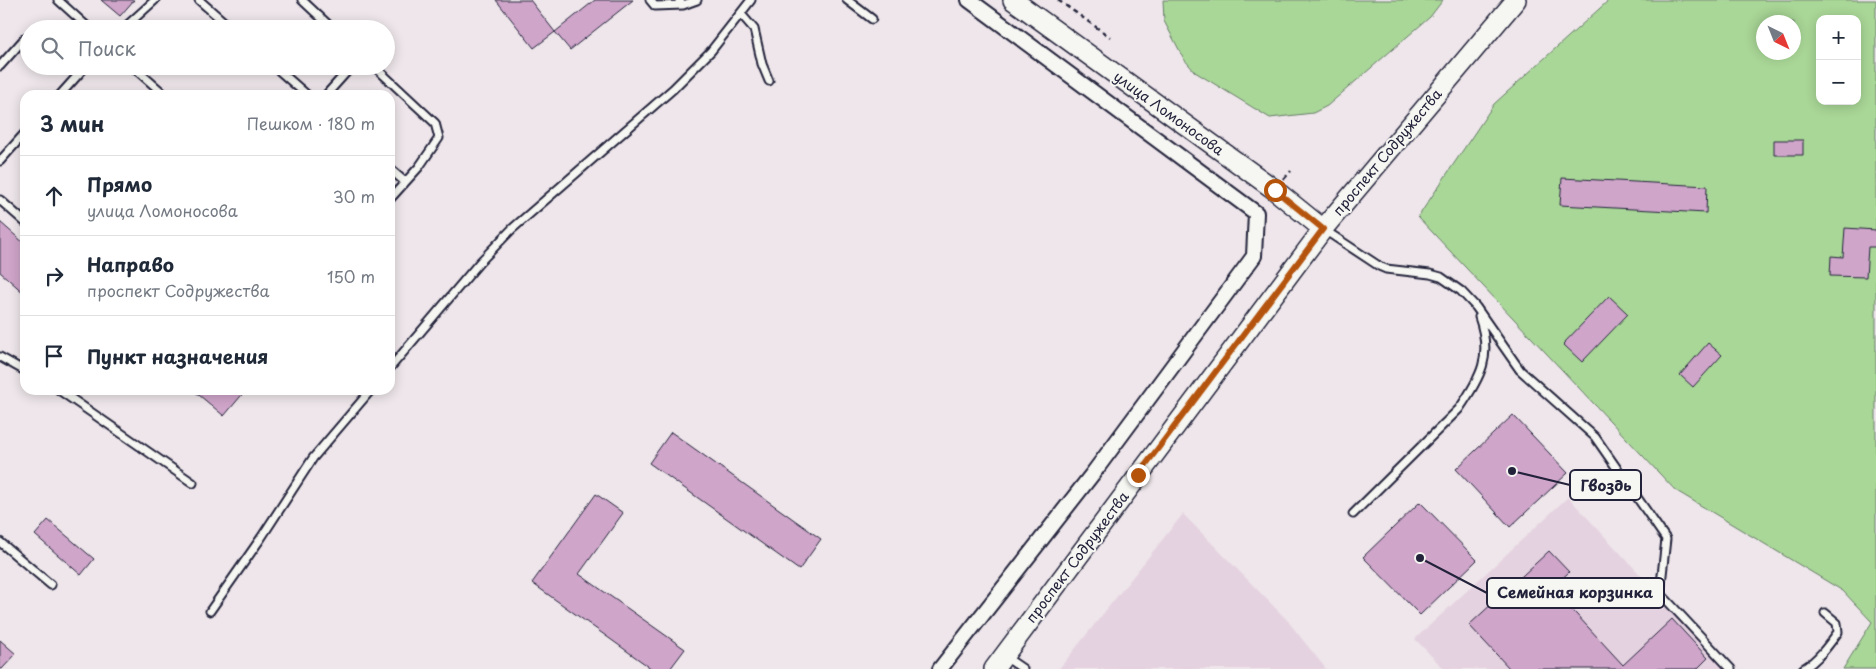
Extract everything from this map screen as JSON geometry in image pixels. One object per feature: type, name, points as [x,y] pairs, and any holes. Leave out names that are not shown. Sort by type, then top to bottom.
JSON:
[{"type":"main road","name":"улица Ломоносова","points":[[1013,0],[1271,187],[1323,229]]},
{"type":"main road","name":"проспект Содружества","points":[[999,662],[1323,229],[1516,0]]},
{"type":"street","points":[[940,669],[1094,472],[1254,256],[1256,213],[969,0]]},
{"type":"lane","points":[[58,0],[80,20]]},
{"type":"lane","points":[[133,20],[155,0]]},
{"type":"lane","points":[[199,0],[222,20]]},
{"type":"lane","points":[[302,0],[323,20]]},
{"type":"lane","points":[[650,0],[655,6],[697,0]]},
{"type":"lane","points":[[395,362],[479,263],[512,229],[673,89],[711,51],[751,0]]},
{"type":"lane","points":[[847,0],[872,19]]},
{"type":"lane","points":[[741,14],[754,29],[762,64],[769,81]]},
{"type":"lane","points":[[0,66],[20,44]]},
{"type":"lane","points":[[64,90],[78,75]]},
{"type":"lane","points":[[142,75],[159,90]]},
{"type":"lane","points":[[284,75],[301,90]]},
{"type":"lane","points":[[330,90],[344,75]]},
{"type":"lane","points":[[384,75],[435,123],[439,138],[419,167],[395,193]]},
{"type":"lane","points":[[0,161],[20,139]]},
{"type":"lane","points":[[395,173],[405,182]]},
{"type":"lane","points":[[0,200],[20,218]]},
{"type":"lane","points":[[1323,229],[1379,266],[1441,276],[1461,291],[1476,307],[1520,370],[1600,444],[1666,539],[1660,593],[1731,669]]},
{"type":"lane","points":[[1353,514],[1459,410],[1469,396],[1483,368],[1486,350],[1484,331],[1476,307]]},
{"type":"lane","points":[[0,357],[20,368]]},
{"type":"lane","points":[[66,395],[193,484]]},
{"type":"lane","points":[[210,611],[261,538],[313,458],[367,395]]},
{"type":"lane","points":[[0,542],[51,584]]},
{"type":"lane","points":[[1803,669],[1827,648],[1838,632],[1837,623],[1826,613]]},
{"type":"lane","points":[[999,662],[1023,669]]},
{"type":"path","points":[[1058,0],[1110,37]]},
{"type":"shaded area","points":[[1568,497],[1728,669],[1444,669],[1415,639]]},
{"type":"shaded area","points":[[1183,514],[1287,620],[1326,669],[1059,669]]},
{"type":"green space","points":[[1163,0],[1443,0],[1430,17],[1327,106],[1313,113],[1270,118],[1195,72],[1184,59],[1164,21]]},
{"type":"green space","points":[[1609,0],[1876,0],[1876,669],[1843,669],[1872,622],[1843,591],[1675,490],[1418,217],[1494,104]]},
{"type":"building","points":[[101,0],[134,0],[120,16]]},
{"type":"building","points":[[496,0],[530,0],[555,32],[534,48]]},
{"type":"building","points":[[595,0],[633,0],[570,50],[555,32]]},
{"type":"building","points":[[1774,140],[1803,140],[1803,155],[1774,155]]},
{"type":"building","points":[[1562,178],[1707,186],[1706,213],[1560,205]]},
{"type":"building","points":[[0,222],[20,240],[20,290],[0,272]]},
{"type":"building","points":[[1845,228],[1876,230],[1876,247],[1868,247],[1866,277],[1830,276],[1831,256],[1843,257]]},
{"type":"building","points":[[1609,296],[1628,314],[1582,362],[1563,344]]},
{"type":"building","points":[[1708,343],[1722,355],[1693,387],[1680,375]]},
{"type":"building","points":[[199,395],[242,395],[224,416]]},
{"type":"building","points":[[1513,415],[1568,473],[1510,527],[1456,469]]},
{"type":"building","points":[[671,432],[821,539],[799,570],[649,463]]},
{"type":"building","points":[[596,494],[623,513],[579,574],[685,649],[670,669],[652,669],[532,583]]},
{"type":"building","points":[[1420,502],[1477,560],[1420,615],[1363,557]]},
{"type":"building","points":[[48,520],[94,559],[81,575],[35,535]]},
{"type":"building","points":[[1549,551],[1569,572],[1552,588],[1623,665],[1672,619],[1708,658],[1697,669],[1510,669],[1469,625]]},
{"type":"building","points":[[0,640],[16,654],[2,669],[0,669]]},
{"type":"place","name":"Гвоздь","points":[[1512,471]]},
{"type":"place","name":"Семейная корзинка","points":[[1420,558]]},
{"type":"route","points":[[1138,475],[1323,229],[1275,190]]}]
